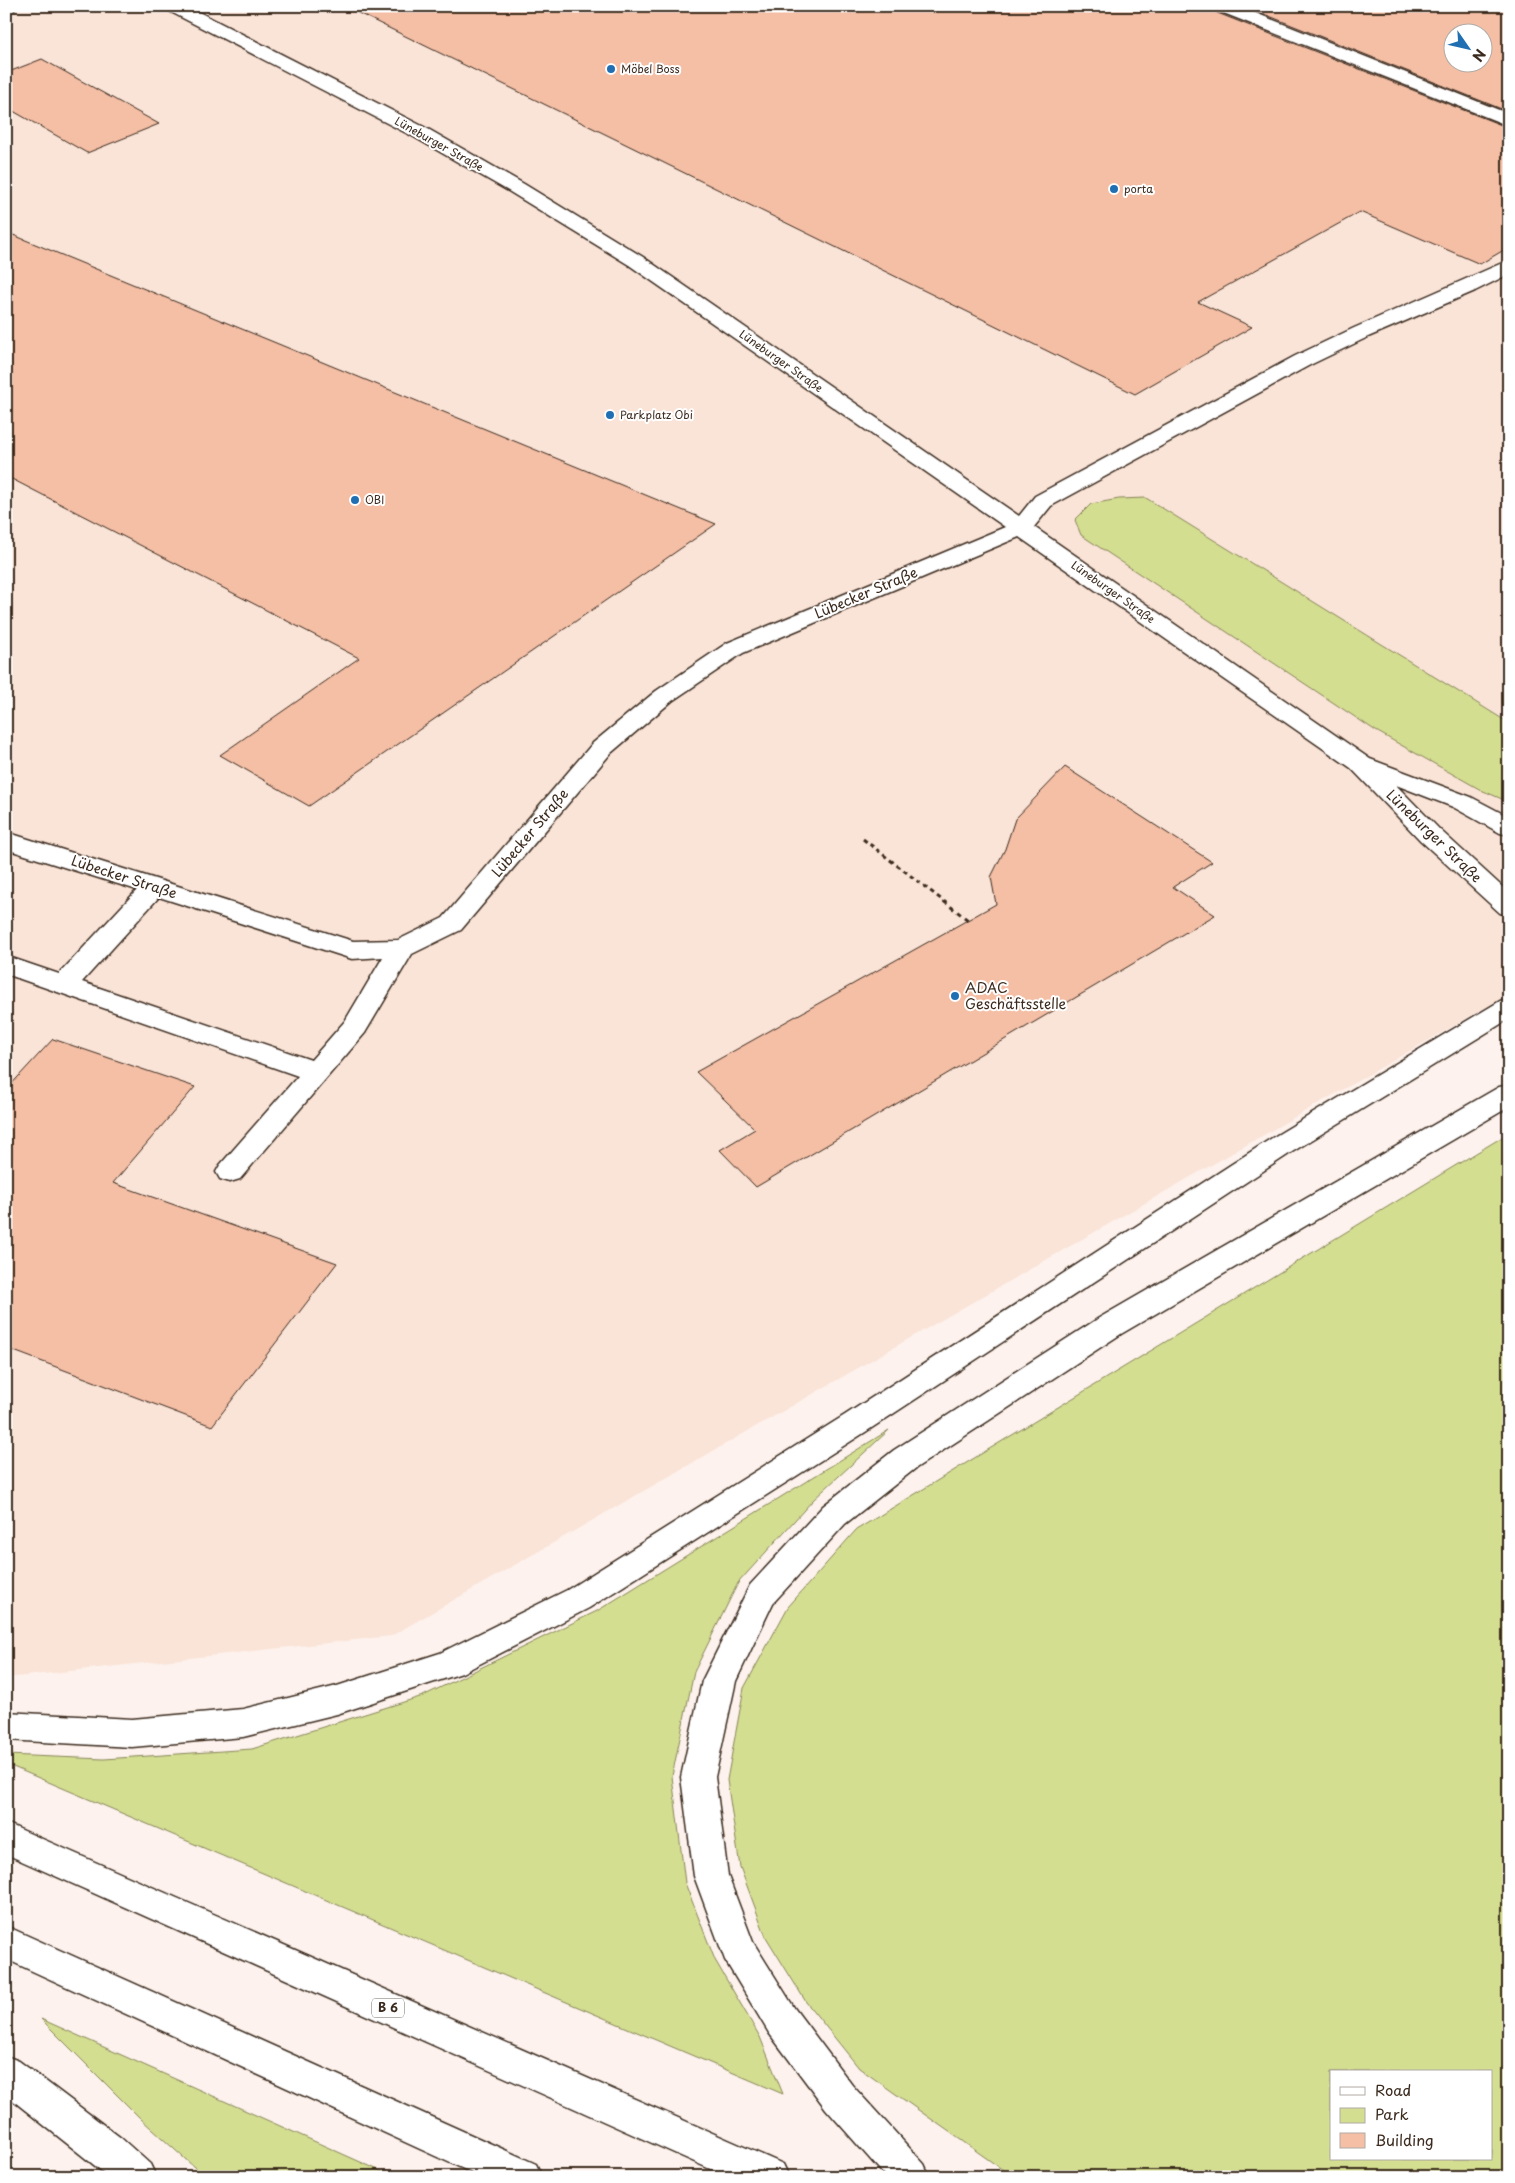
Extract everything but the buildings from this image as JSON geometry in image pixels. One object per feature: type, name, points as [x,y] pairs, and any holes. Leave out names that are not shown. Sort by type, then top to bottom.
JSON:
[{"type":"main road","name":"Lüneburger Straße","points":[[173,6],[421,133],[517,188],[636,261],[1360,763],[1430,835],[1509,907]]},
{"type":"main road","points":[[1222,6],[1509,121]]},
{"type":"main road","points":[[1021,528],[1043,501],[1273,375],[1342,341],[1483,280],[1509,266]]},
{"type":"main road","name":"Lübecker Straße","points":[[6,840],[352,950],[402,948],[452,924],[602,748],[664,696],[735,648],[1021,528]]},
{"type":"main road","name":"Lüneburger Straße","points":[[1360,763],[1462,802],[1509,827]]},
{"type":"main road","points":[[64,985],[154,887]]},
{"type":"main road","points":[[230,1172],[355,1027],[402,948]]},
{"type":"main road","points":[[6,965],[316,1072]]},
{"type":"main road","points":[[6,1726],[132,1733],[243,1723],[337,1700],[450,1663],[578,1599],[856,1423],[1282,1145],[1509,1006]]},
{"type":"main road","points":[[911,2177],[839,2097],[782,2021],[738,1949],[711,1876],[698,1777],[719,1681],[761,1594],[834,1515],[905,1459],[1110,1326],[1509,1094]]},
{"type":"main road","name":"B 6","points":[[6,1838],[770,2177]]},
{"type":"main road","points":[[6,1942],[522,2177]]},
{"type":"main road","points":[[6,2073],[108,2151],[137,2177]]},
{"type":"path","points":[[863,839],[968,920]]},
{"type":"shaded area","points":[[6,6],[1509,6],[1509,994],[391,1636],[6,1678]]},
{"type":"green space","points":[[1146,498],[1509,723],[1509,802],[1481,790],[1376,731],[1081,535],[1075,520],[1091,504],[1119,499]]},
{"type":"green space","points":[[1509,1133],[1509,2177],[1013,2177],[859,2068],[806,2002],[766,1937],[740,1867],[727,1780],[744,1688],[788,1607],[856,1530]]},
{"type":"green space","points":[[889,1430],[813,1500],[738,1583],[694,1672],[672,1776],[685,1883],[715,1960],[760,2037],[783,2094],[6,1764],[6,1755],[104,1759],[252,1749],[423,1696],[597,1611]]},
{"type":"green space","points":[[41,2019],[394,2177],[205,2177],[141,2119]]},
{"type":"place","name":"Möbel Boss","points":[[611,69]]},
{"type":"place","name":"porta","points":[[1114,189]]},
{"type":"place","name":"Parkplatz Obi","points":[[610,415]]},
{"type":"place","name":"OBI","points":[[355,500]]},
{"type":"place","name":"ADAC Geschäftsstelle","points":[[955,996]]}]
